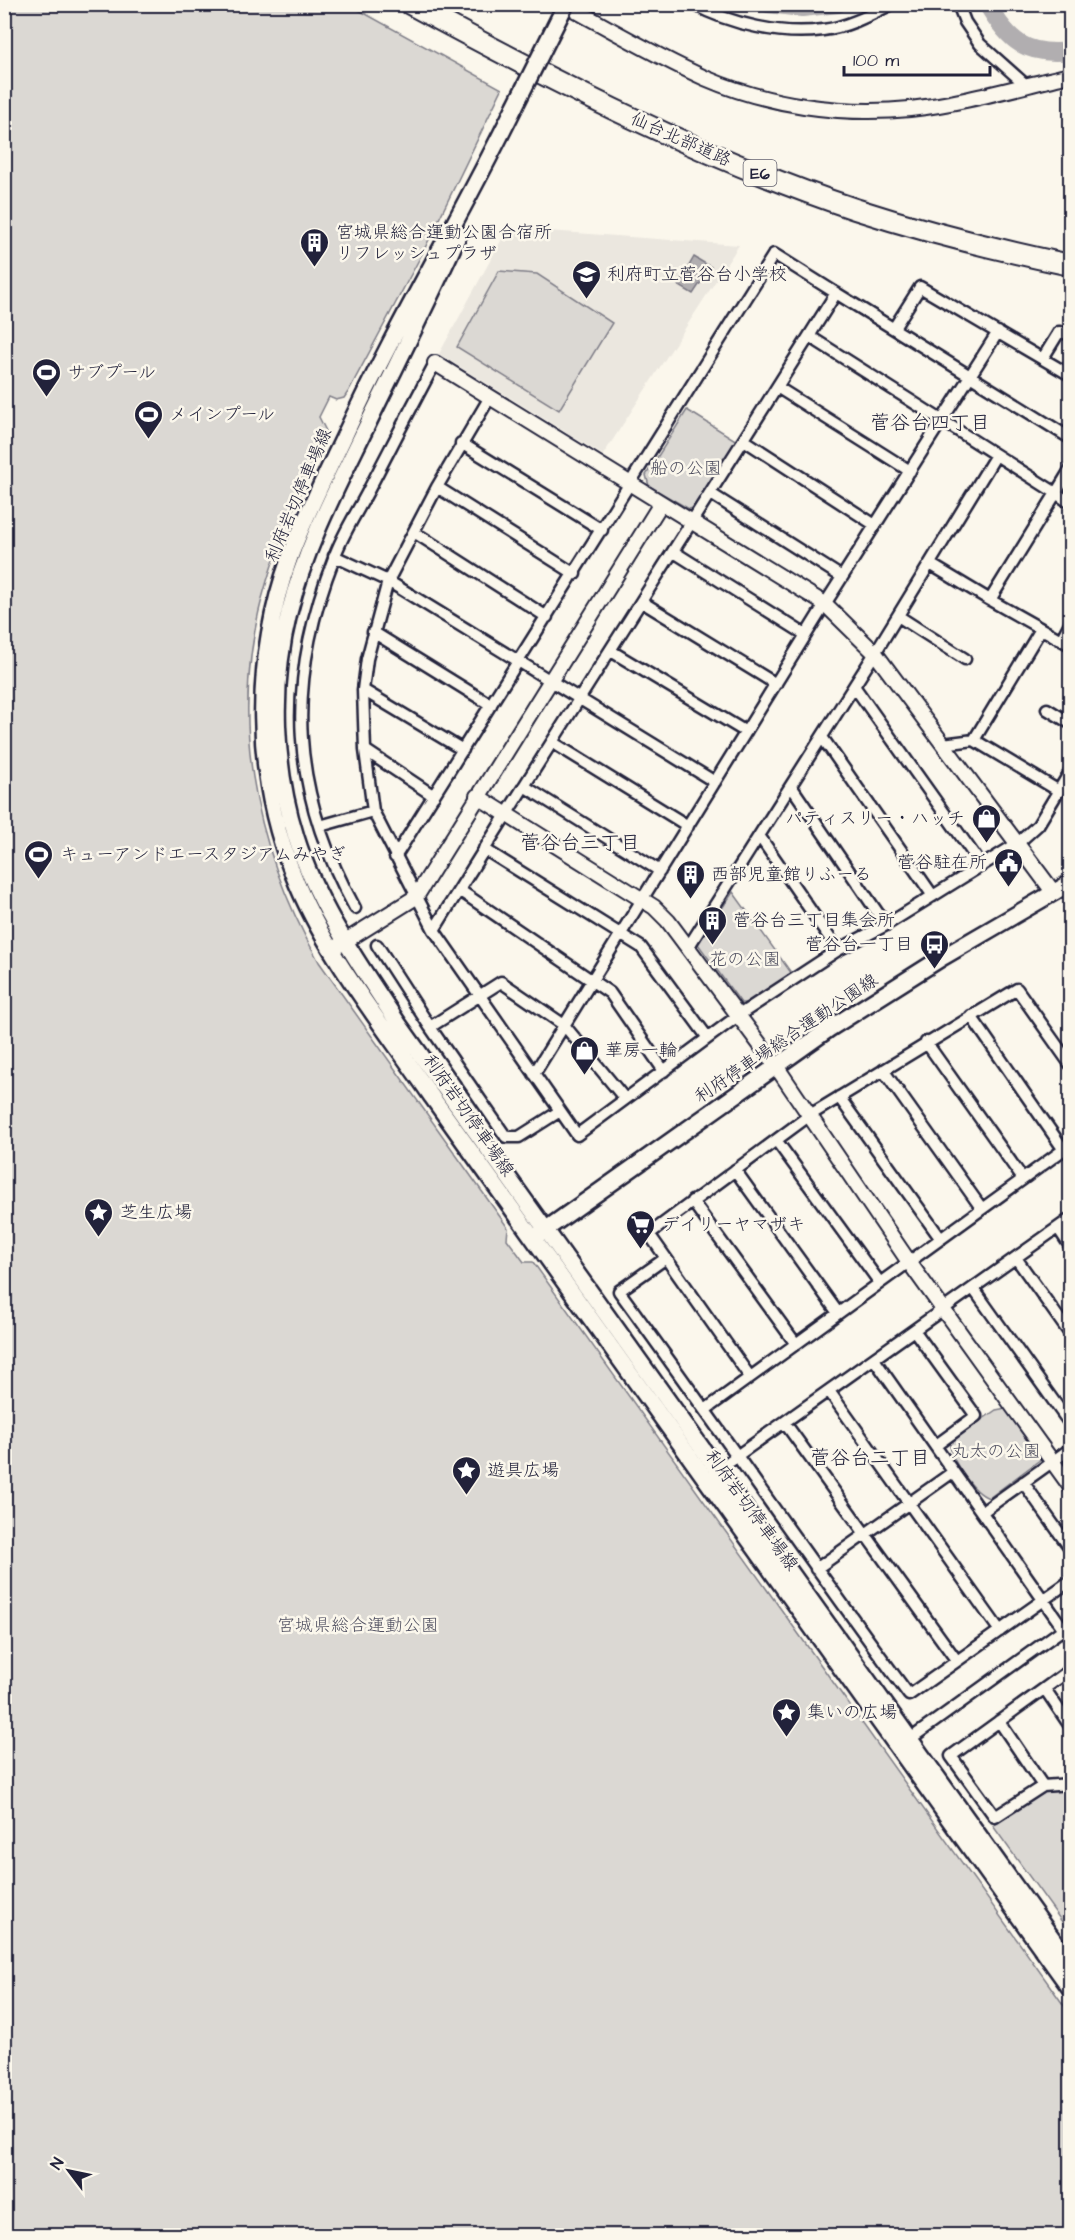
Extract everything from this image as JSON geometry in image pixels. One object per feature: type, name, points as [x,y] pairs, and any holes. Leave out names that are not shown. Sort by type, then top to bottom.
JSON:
[{"type":"highway","name":"仙台北部道路","points":[[410,4],[601,103],[771,178],[855,209],[932,232],[1071,265]]},
{"type":"main road","name":"利府岩切停車場線","points":[[565,4],[486,167],[381,362],[307,515],[289,559],[269,638],[262,692],[263,749],[278,833],[293,874],[338,946],[539,1234],[904,1744],[1071,1963]]},
{"type":"main road","name":"利府停車場総合運動公園線","points":[[539,1234],[776,1066],[883,994],[1071,884]]},
{"type":"main road","name":"利府岩切停車場線","points":[[539,1234],[717,1470],[1071,1988]]},
{"type":"street","points":[[565,4],[705,78],[748,93],[800,106],[850,110],[908,109],[960,102],[1071,75]]},
{"type":"street","points":[[700,6],[765,28],[822,31],[851,23],[892,4]]},
{"type":"street","points":[[958,4],[964,22],[980,44],[1026,85]]},
{"type":"street","points":[[395,857],[774,254],[1071,438]]},
{"type":"street","points":[[894,328],[920,286],[1071,375]]},
{"type":"street","points":[[434,930],[505,814],[692,524],[836,293]]},
{"type":"street","points":[[534,1074],[806,634],[998,332]]},
{"type":"street","points":[[1042,358],[1059,332],[1071,334]]},
{"type":"street","points":[[809,336],[1071,503]]},
{"type":"street","points":[[355,908],[341,883],[303,770],[300,693],[308,642],[334,556],[435,363],[630,486],[825,604],[875,653],[1054,893]]},
{"type":"street","points":[[777,387],[910,471]]},
{"type":"street","points":[[490,397],[461,443],[388,581],[372,632],[363,690],[365,750],[374,811],[395,857],[434,930],[577,1135],[739,1015],[838,950],[886,924],[1018,843],[1038,825],[1071,772]]},
{"type":"street","points":[[744,440],[875,525]]},
{"type":"street","points":[[461,443],[602,530]]},
{"type":"street","points":[[689,946],[760,837],[996,455]]},
{"type":"street","points":[[990,600],[1071,470]]},
{"type":"street","points":[[437,487],[574,574]]},
{"type":"street","points":[[711,494],[842,577]]},
{"type":"street","points":[[338,946],[416,897],[660,504]]},
{"type":"street","points":[[414,532],[547,617]]},
{"type":"street","points":[[674,552],[806,634]]},
{"type":"street","points":[[334,556],[388,581],[715,782]]},
{"type":"street","points":[[930,564],[1066,643],[1071,623]]},
{"type":"street","points":[[642,602],[776,684]]},
{"type":"street","points":[[898,616],[965,659]]},
{"type":"street","points":[[974,740],[1041,629]]},
{"type":"street","points":[[372,632],[491,705]]},
{"type":"street","points":[[611,651],[746,732]]},
{"type":"street","points":[[854,686],[982,866]]},
{"type":"street","points":[[363,690],[463,750]]},
{"type":"street","points":[[1047,709],[1071,723]]},
{"type":"street","points":[[822,737],[933,896]]},
{"type":"street","points":[[943,744],[974,740],[1059,791]]},
{"type":"street","points":[[552,742],[688,826]]},
{"type":"street","points":[[365,750],[434,796]]},
{"type":"street","points":[[524,786],[660,871]]},
{"type":"street","points":[[791,786],[886,924]]},
{"type":"street","points":[[477,796],[643,900],[668,921],[689,946],[776,1066],[909,1262],[1071,1486]]},
{"type":"street","points":[[320,826],[374,811]]},
{"type":"street","points":[[760,837],[838,950]]},
{"type":"street","points":[[484,849],[641,947],[708,1038]]},
{"type":"street","points":[[459,890],[610,993],[664,1071]]},
{"type":"street","points":[[377,945],[430,1028],[506,1137],[519,1137],[560,1112]]},
{"type":"street","points":[[430,1028],[479,994],[501,982],[564,1026],[626,1099]]},
{"type":"street","points":[[750,1377],[649,1234],[810,1115],[926,1042],[1017,989],[1071,1064]]},
{"type":"street","points":[[705,1410],[1067,1148],[971,1016]]},
{"type":"street","points":[[926,1042],[1023,1179]]},
{"type":"street","points":[[883,1070],[982,1209]]},
{"type":"street","points":[[839,1097],[941,1239]]},
{"type":"street","points":[[776,1140],[880,1283]]},
{"type":"street","points":[[735,1170],[838,1313]]},
{"type":"street","points":[[692,1202],[796,1344]]},
{"type":"street","points":[[717,1470],[1071,1220]]},
{"type":"street","points":[[1058,1228],[1071,1246]]},
{"type":"street","points":[[666,1258],[619,1291],[739,1455],[816,1569],[909,1695],[1071,1581]]},
{"type":"street","points":[[1016,1258],[1071,1334]]},
{"type":"street","points":[[973,1288],[1071,1424]]},
{"type":"street","points":[[914,1330],[976,1416],[935,1446]]},
{"type":"street","points":[[874,1359],[1044,1600],[1068,1630],[904,1744]]},
{"type":"street","points":[[829,1391],[1000,1631]]},
{"type":"street","points":[[785,1423],[957,1661]]},
{"type":"street","points":[[982,1512],[1071,1449]]},
{"type":"street","points":[[816,1569],[954,1472]]},
{"type":"street","points":[[1023,1482],[1071,1548]]},
{"type":"street","points":[[1071,1670],[951,1756],[995,1817],[1043,1786],[1071,1784]]},
{"type":"street","points":[[1045,1689],[1071,1726]]},
{"type":"street","points":[[999,1721],[1043,1786]]},
{"type":"shaded area","name":"利府町立菅谷台小学校","points":[[508,228],[739,245],[603,455],[439,354]]},
{"type":"shaded area","points":[[694,257],[711,267],[693,294],[678,285]]},
{"type":"green space","name":"宮城県総合運動公園","points":[[4,5],[354,5],[353,7],[502,89],[423,252],[348,392],[344,398],[336,400],[329,397],[319,417],[327,433],[280,543],[267,581],[255,630],[249,679],[248,728],[253,776],[263,824],[277,871],[296,917],[319,962],[508,1228],[507,1239],[524,1262],[533,1262],[1070,2014],[1070,2235],[5,2235]]},
{"type":"green space","points":[[499,271],[537,274],[612,323],[559,410],[457,347]]},
{"type":"green space","name":"船の公園","points":[[687,410],[737,441],[698,507],[689,509],[649,486],[646,475]]},
{"type":"green space","name":"花の公園","points":[[733,892],[792,974],[748,1003],[741,1003],[698,944]]},
{"type":"green space","name":"丸太の公園","points":[[1006,1408],[1040,1451],[1041,1459],[989,1498],[976,1490],[958,1466],[950,1442],[996,1410]]},
{"type":"green space","points":[[1070,1789],[1070,1933],[993,1826],[1044,1792]]},
{"type":"waterway","points":[[768,4],[802,8],[838,4]]},
{"type":"waterway","points":[[987,4],[1003,28],[1020,44],[1042,51],[1070,51]]},
{"type":"place","name":"宮城県総合運動公園合宿所 リフレッシュプラザ","points":[[315,268]]},
{"type":"place","name":"利府町立菅谷台小学校","points":[[586,300]]},
{"type":"place","name":"サブプール","points":[[47,398]]},
{"type":"place","name":"メインプール","points":[[148,440]]},
{"type":"place","name":"パティスリー・ハッチ","points":[[986,844]]},
{"type":"place","name":"キューアンドエースタジアムみやぎ","points":[[39,880]]},
{"type":"place","name":"菅谷駐在所","points":[[1008,888]]},
{"type":"place","name":"西部児童館りふーる","points":[[690,900]]},
{"type":"place","name":"菅谷台三丁目集会所","points":[[712,946]]},
{"type":"place","name":"菅谷台一丁目","points":[[934,970]]},
{"type":"place","name":"華房一輪","points":[[584,1076]]},
{"type":"place","name":"芝生広場","points":[[99,1238]]},
{"type":"place","name":"デイリーヤマザキ","points":[[641,1250]]},
{"type":"place","name":"遊具広場","points":[[466,1496]]},
{"type":"place","name":"集いの広場","points":[[786,1738]]},
{"type":"district","name":"菅谷台四丁目","points":[[930,422]]},
{"type":"district","name":"菅谷台三丁目","points":[[580,842]]},
{"type":"district","name":"菅谷台二丁目","points":[[870,1457]]}]
